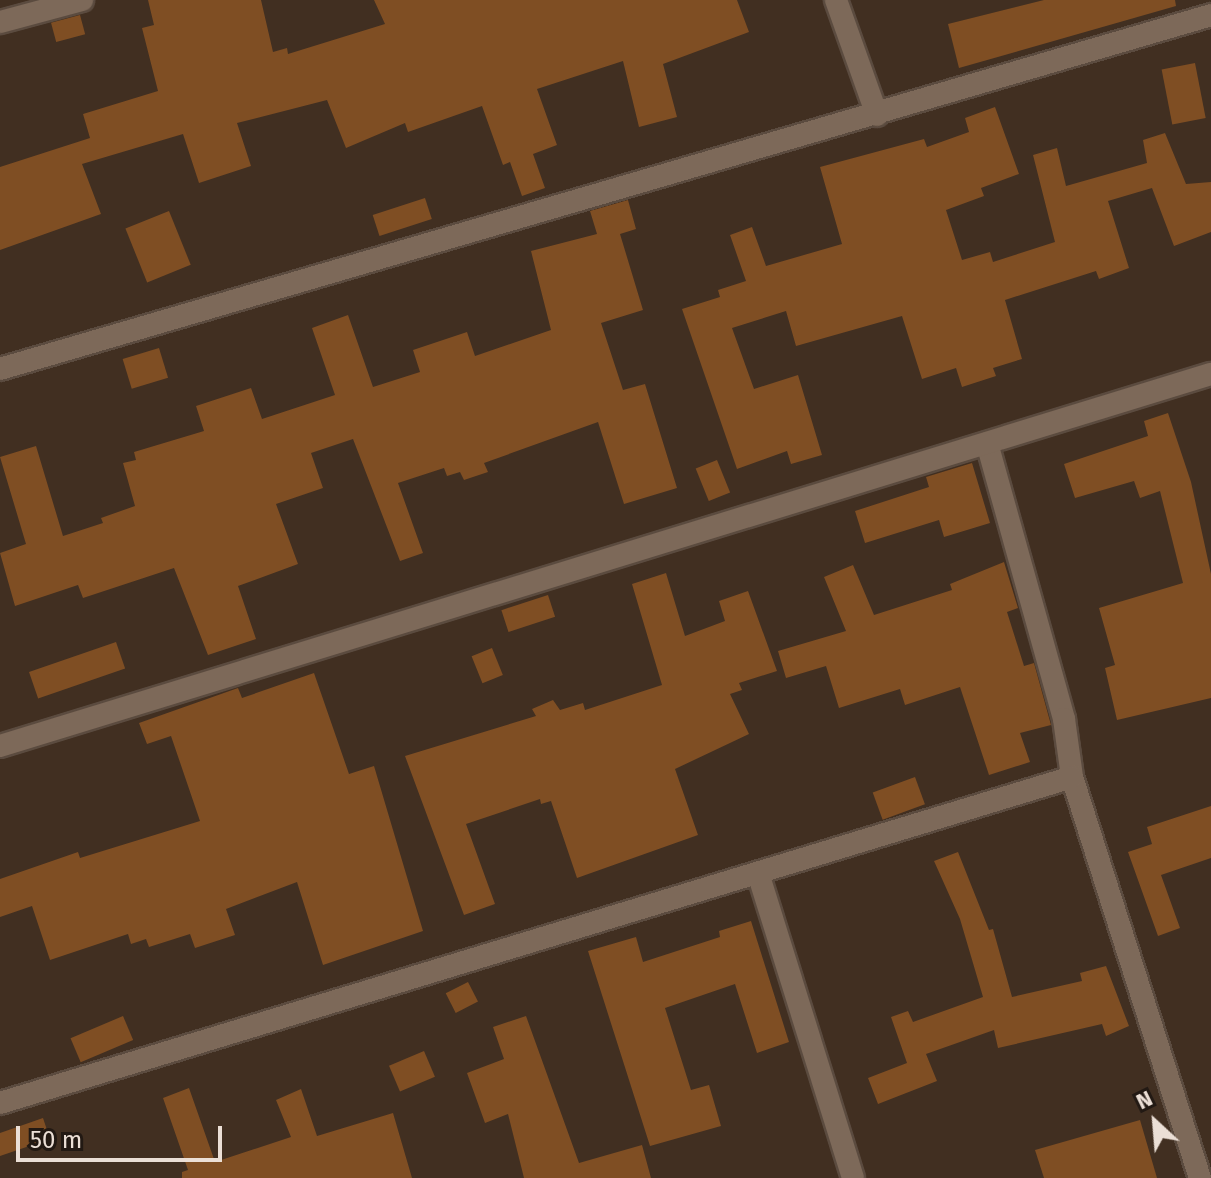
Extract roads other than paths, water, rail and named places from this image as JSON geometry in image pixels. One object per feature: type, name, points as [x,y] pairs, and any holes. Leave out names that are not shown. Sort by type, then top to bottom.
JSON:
[{"type":"street","points":[[0,22],[82,0]]},
{"type":"street","points":[[836,0],[877,115]]},
{"type":"street","points":[[0,369],[877,115],[1207,10]]},
{"type":"street","points":[[0,746],[1211,374]]},
{"type":"street","points":[[987,443],[1064,719],[1072,777],[1200,1178]]},
{"type":"street","points":[[0,1103],[1072,777]]},
{"type":"street","points":[[758,873],[853,1178]]}]
